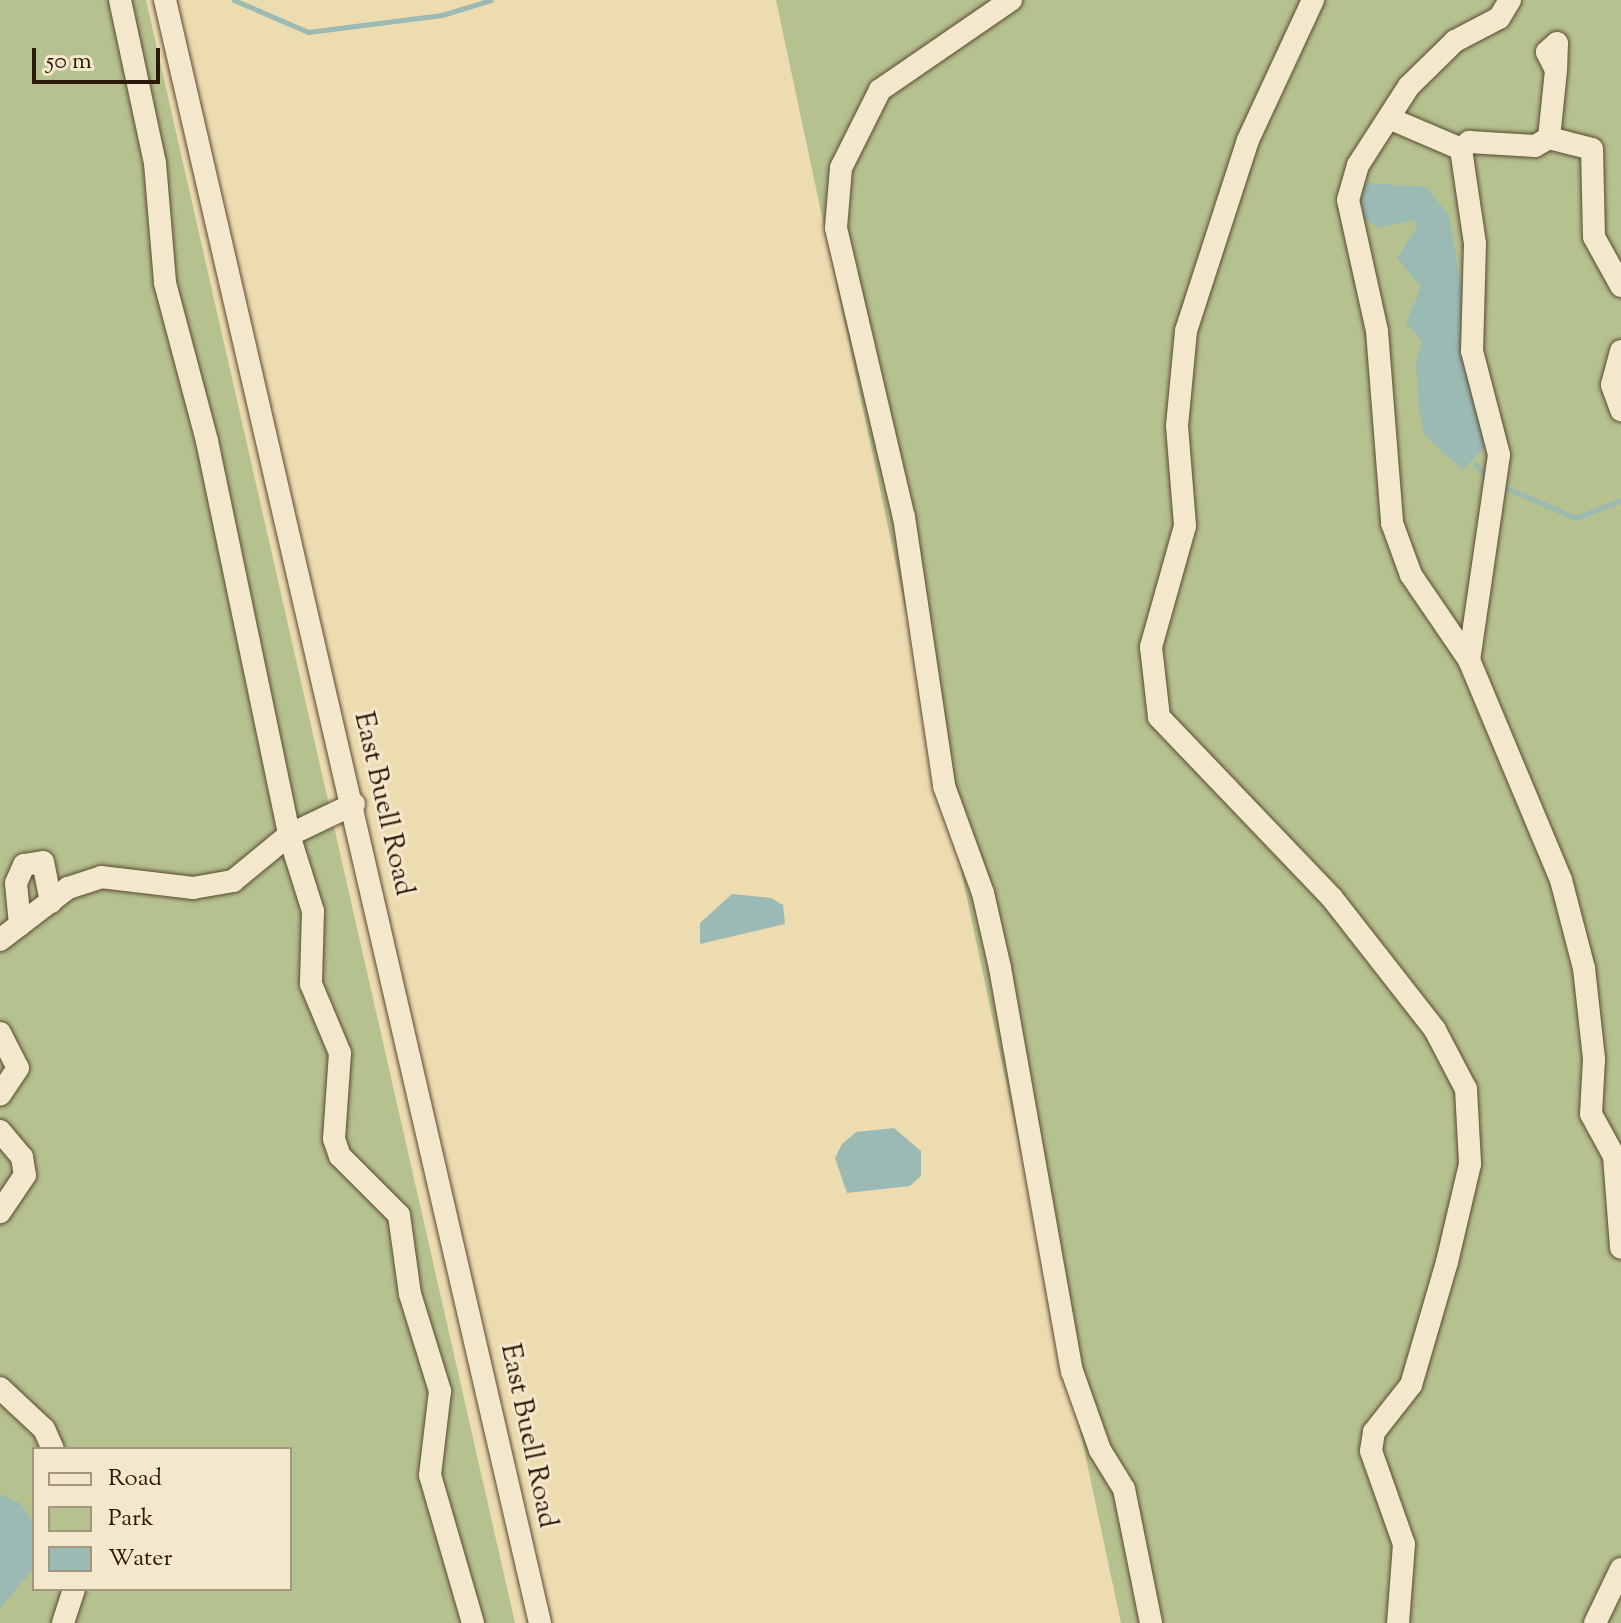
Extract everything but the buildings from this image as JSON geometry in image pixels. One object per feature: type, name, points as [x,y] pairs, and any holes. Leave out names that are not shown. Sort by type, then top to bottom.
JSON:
[{"type":"street","points":[[120,0],[155,163],[165,283],[207,441],[289,835],[313,911],[311,984],[342,1064],[336,1147],[399,1215],[410,1294],[440,1391],[430,1475],[473,1623]]},
{"type":"street","name":"East Buell Road","points":[[165,0],[354,804],[540,1623]]},
{"type":"street","points":[[1011,0],[880,90],[841,168],[836,228],[904,517],[944,786],[983,893],[1000,968],[1072,1371],[1100,1450],[1124,1489],[1151,1623]]},
{"type":"street","points":[[1313,0],[1243,152],[1186,331],[1177,426],[1185,526],[1151,647],[1159,717],[1332,898],[1435,1030],[1466,1089],[1470,1164],[1447,1262],[1411,1385],[1374,1432],[1371,1451],[1404,1544],[1398,1623]]},
{"type":"street","points":[[1510,0],[1499,18],[1444,50],[1358,165],[1348,200],[1384,379],[1387,499],[1411,575],[1469,660],[1561,880],[1584,968],[1594,1059],[1591,1114],[1614,1156],[1621,1248]]},
{"type":"street","points":[[1549,138],[1556,70]]},
{"type":"street","points":[[1391,119],[1461,149]]},
{"type":"street","points":[[1461,149],[1469,142],[1535,146],[1549,138],[1592,149],[1594,237],[1621,286]]},
{"type":"street","points":[[1461,149],[1479,302],[1472,351],[1499,455],[1469,660]]},
{"type":"street","points":[[1621,351],[1612,385],[1621,410]]},
{"type":"street","points":[[0,940],[68,888],[121,875],[193,888],[233,881],[289,835],[354,804]]},
{"type":"street","points":[[20,925],[16,883],[24,865],[43,862],[51,902]]},
{"type":"street","points":[[0,1033],[18,1068],[0,1095]]},
{"type":"street","points":[[0,1131],[22,1157],[25,1175],[0,1212]]},
{"type":"street","points":[[0,1388],[44,1429],[52,1447]]},
{"type":"street","points":[[1595,1623],[1621,1569]]},
{"type":"street","points":[[63,1623],[73,1591]]},
{"type":"green space","points":[[0,0],[146,0],[515,1623],[0,1623]]},
{"type":"green space","points":[[776,0],[1621,0],[1621,1623],[1121,1623]]},
{"type":"water","points":[[1367,183],[1427,187],[1449,216],[1489,442],[1463,470],[1425,436],[1419,411],[1416,362],[1422,341],[1406,323],[1421,287],[1397,258],[1417,227],[1414,220],[1379,228],[1359,216],[1359,191]]},
{"type":"water","points":[[732,894],[771,898],[783,905],[785,924],[700,944],[700,923]]},
{"type":"water","points":[[894,1128],[921,1151],[921,1176],[910,1186],[847,1193],[835,1158],[842,1144],[856,1132]]},
{"type":"water","points":[[0,1494],[21,1504],[32,1521],[32,1570],[0,1608]]},
{"type":"waterway","points":[[234,0],[308,32],[442,15],[491,0]]},
{"type":"waterway","points":[[1475,464],[1491,480]]},
{"type":"waterway","points":[[1499,485],[1576,518],[1621,500]]}]
